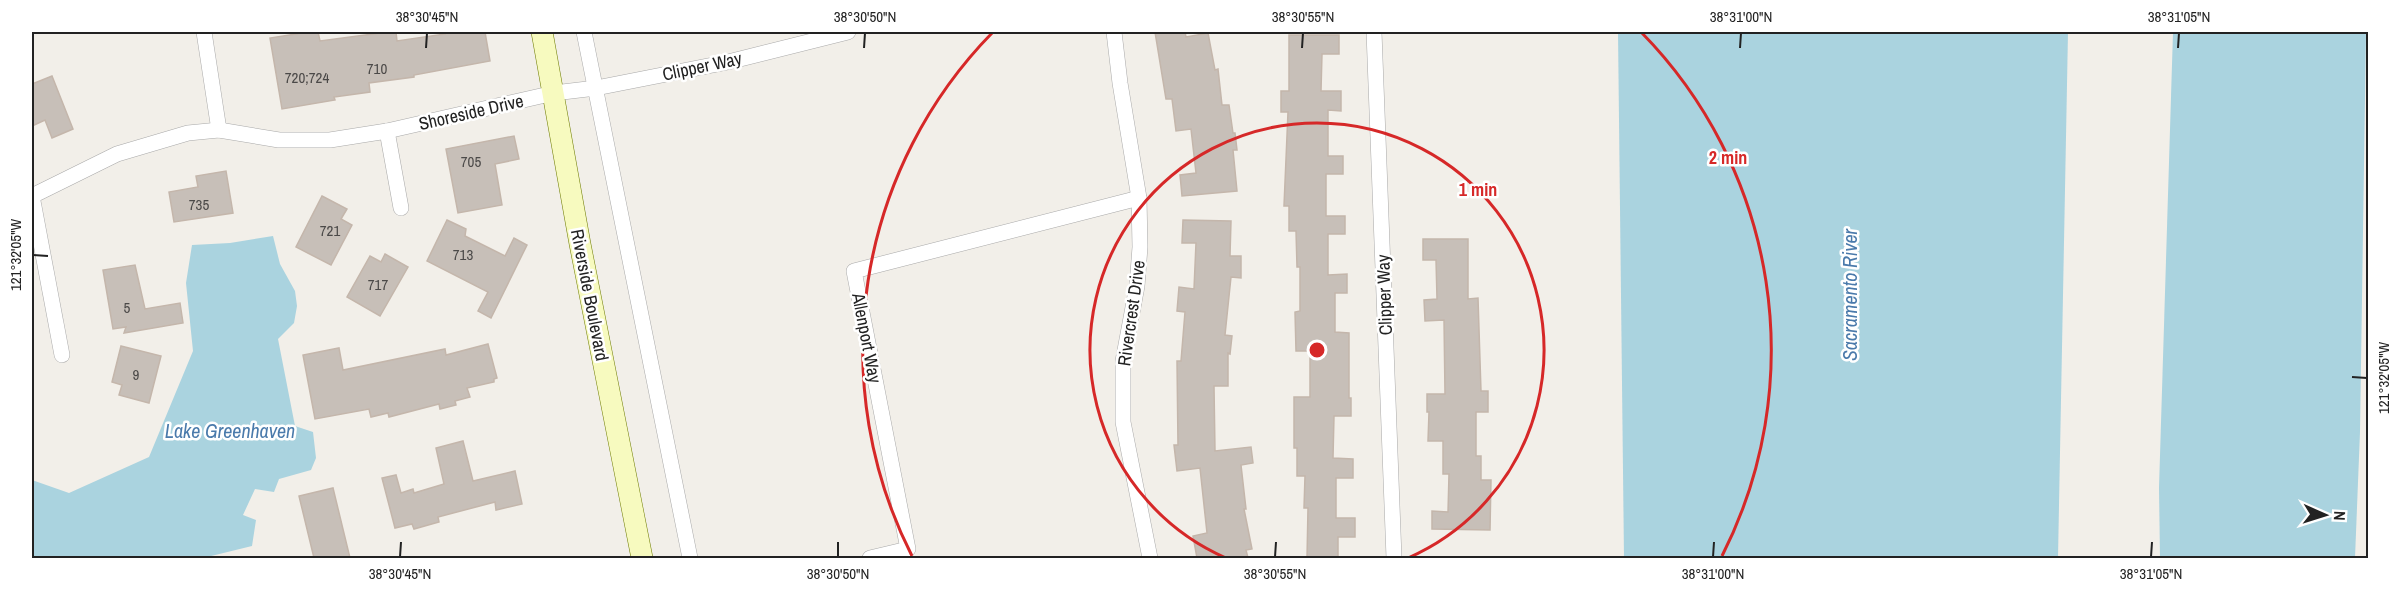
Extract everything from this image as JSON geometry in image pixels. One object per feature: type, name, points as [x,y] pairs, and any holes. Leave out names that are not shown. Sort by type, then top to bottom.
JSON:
[{"type":"main road","name":"Riverside Boulevard","points":[[542,32],[580,244],[642,558]]},
{"type":"street","points":[[204,32],[219,130]]},
{"type":"street","points":[[584,32],[690,558]]},
{"type":"street","name":"Clipper Way","points":[[554,93],[596,88],[728,62],[848,32]]},
{"type":"street","name":"Rivercrest Drive","points":[[1114,32],[1139,198],[1140,246],[1137,286],[1124,361],[1123,422],[1150,558]]},
{"type":"street","name":"Clipper Way","points":[[1374,32],[1394,558]]},
{"type":"street","name":"Shoreside Drive","points":[[32,196],[117,154],[188,133],[219,130],[279,140],[330,140],[387,130],[554,93]]},
{"type":"street","points":[[387,130],[401,208]]},
{"type":"street","points":[[32,196],[62,356]]},
{"type":"street","name":"Allenport Way","points":[[870,558],[908,549],[854,271],[1139,198]]},
{"type":"water","name":"Sacramento River","points":[[1618,32],[2068,32],[2058,558],[1624,558]]},
{"type":"water","points":[[2173,32],[2366,32],[2360,432],[2355,558],[2160,558],[2159,488]]},
{"type":"water","name":"Lake Greenhaven","points":[[273,236],[280,264],[295,291],[297,306],[294,323],[278,339],[295,426],[313,432],[316,458],[311,470],[279,479],[274,492],[255,489],[243,515],[256,520],[252,546],[203,558],[32,558],[32,480],[69,493],[149,457],[193,351],[186,283],[192,245],[230,243]]},
{"type":"building","points":[[318,32],[320,41],[396,32],[397,41],[445,34],[444,32],[485,32],[490,61],[414,75],[414,77],[369,83],[370,92],[334,97],[335,100],[282,109],[270,38]]},
{"type":"building","points":[[1155,32],[1185,32],[1186,37],[1208,33],[1215,70],[1218,69],[1222,105],[1229,105],[1233,133],[1235,133],[1237,150],[1233,150],[1237,191],[1182,196],[1180,175],[1196,173],[1191,129],[1176,131],[1172,99],[1166,99]]},
{"type":"building","points":[[1289,35],[1339,35],[1339,54],[1322,54],[1321,91],[1341,91],[1341,111],[1328,110],[1328,156],[1343,156],[1343,174],[1326,174],[1326,216],[1345,216],[1345,234],[1328,234],[1328,275],[1347,274],[1347,293],[1335,293],[1335,332],[1349,333],[1351,416],[1334,416],[1333,458],[1353,459],[1353,478],[1336,478],[1336,518],[1355,518],[1355,537],[1338,537],[1338,558],[1307,558],[1308,508],[1304,508],[1305,476],[1297,476],[1297,448],[1294,448],[1294,397],[1310,397],[1310,351],[1296,351],[1295,312],[1300,311],[1300,267],[1297,267],[1296,231],[1289,231],[1289,206],[1284,206],[1288,112],[1281,112],[1281,91],[1289,91]]},
{"type":"building","points":[[52,76],[73,129],[52,138],[45,120],[32,126],[32,84]]},
{"type":"building","points":[[514,136],[519,159],[495,164],[502,205],[458,213],[446,149]]},
{"type":"building","points":[[226,171],[233,213],[174,222],[169,192],[198,187],[196,176]]},
{"type":"building","points":[[322,196],[347,209],[341,219],[352,225],[331,265],[296,247]]},
{"type":"building","points":[[447,220],[466,229],[465,236],[505,256],[514,238],[527,245],[491,318],[478,311],[488,292],[427,261]]},
{"type":"building","points":[[1183,220],[1231,221],[1230,256],[1241,256],[1241,278],[1231,277],[1225,335],[1232,336],[1230,354],[1228,353],[1228,386],[1214,386],[1215,451],[1251,447],[1253,463],[1241,465],[1246,509],[1244,509],[1252,549],[1246,550],[1248,558],[1197,558],[1193,536],[1207,533],[1200,468],[1177,471],[1174,445],[1178,445],[1177,361],[1181,361],[1185,312],[1177,311],[1179,287],[1194,289],[1196,243],[1182,243]]},
{"type":"building","points":[[1423,239],[1468,239],[1468,299],[1478,298],[1481,391],[1488,391],[1488,412],[1476,412],[1476,456],[1481,456],[1481,480],[1491,480],[1490,530],[1432,529],[1432,511],[1448,512],[1449,474],[1443,474],[1443,441],[1428,441],[1427,394],[1445,394],[1444,320],[1425,321],[1424,300],[1437,299],[1436,260],[1423,260]]},
{"type":"building","points":[[385,254],[408,267],[380,316],[347,297],[370,256],[381,262]]},
{"type":"building","points":[[135,265],[145,309],[180,303],[183,323],[124,333],[126,327],[113,329],[103,270]]},
{"type":"building","points":[[488,344],[497,378],[494,382],[467,388],[470,397],[455,401],[456,405],[440,409],[439,404],[389,417],[388,413],[371,417],[369,409],[315,419],[303,355],[339,348],[343,370],[445,349],[446,355]]},
{"type":"building","points":[[121,346],[161,356],[149,403],[119,395],[122,385],[112,382]]},
{"type":"building","points":[[463,441],[473,481],[515,471],[522,504],[496,510],[495,502],[438,517],[439,522],[414,529],[412,524],[395,528],[382,478],[396,475],[401,493],[413,489],[414,493],[444,484],[436,448]]},
{"type":"building","points":[[333,488],[350,558],[314,558],[299,496]]}]
